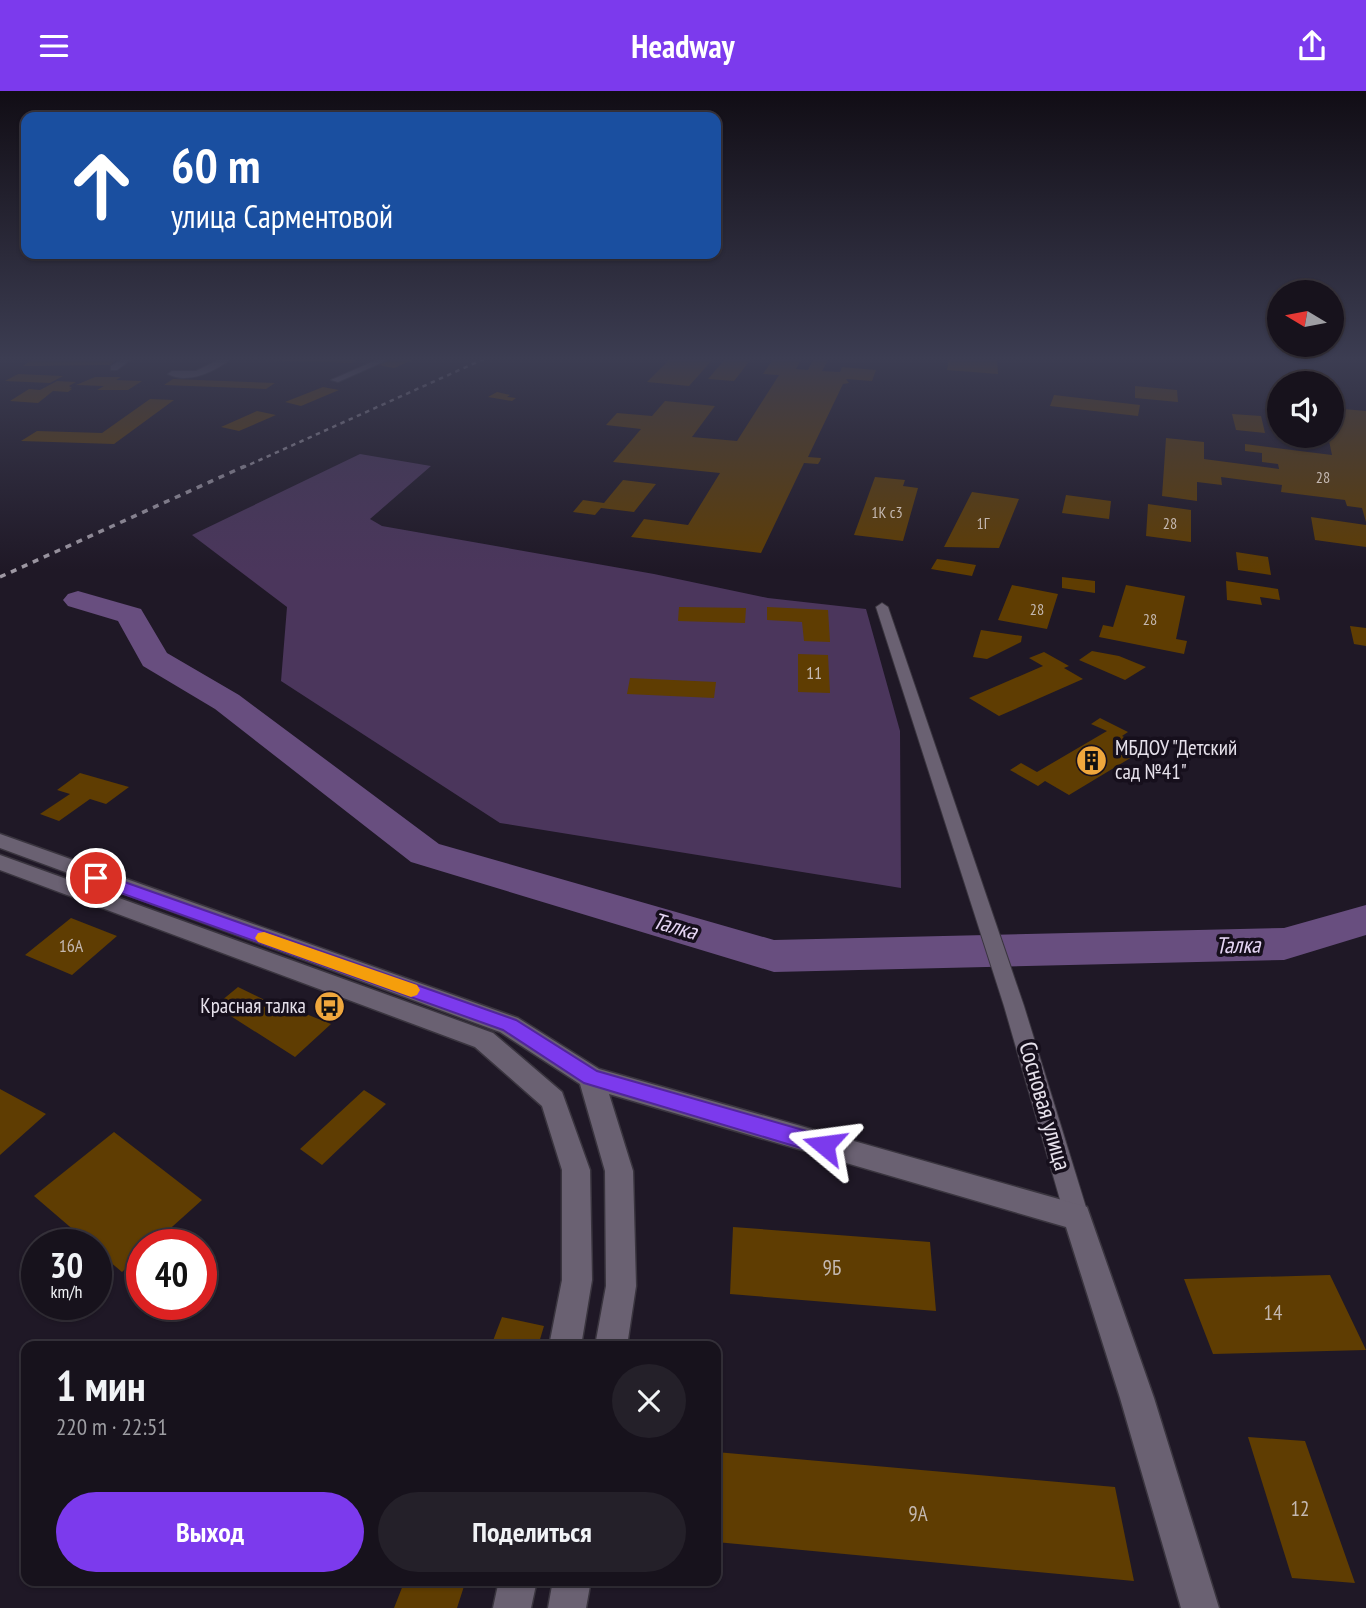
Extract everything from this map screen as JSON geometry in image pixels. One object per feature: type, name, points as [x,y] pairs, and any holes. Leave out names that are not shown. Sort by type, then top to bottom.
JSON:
[{"type":"main road","points":[[0,841],[509,1025],[591,1077],[1077,1217]]},
{"type":"main road","points":[[0,862],[484,1040],[553,1100],[576,1170],[577,1280],[566,1341]]},
{"type":"main road","points":[[591,1077],[619,1171],[621,1286],[612,1341]]},
{"type":"main road","name":"Сосновая улица","points":[[1077,1217],[1133,1386],[1200,1608]]},
{"type":"main road","points":[[512,1608],[517,1586]]},
{"type":"main road","points":[[567,1608],[571,1586]]},
{"type":"street","name":"Сосновая улица","points":[[882,607],[1014,1006],[1077,1217]]},
{"type":"shaded area","points":[[360,454],[431,466],[370,519],[382,526],[654,574],[768,598],[866,609],[900,731],[901,888],[500,823],[281,681],[287,607],[192,535]]},
{"type":"building","points":[[108,429],[135,429],[114,444],[21,441],[37,431],[102,433]]},
{"type":"building","points":[[639,429],[698,429],[692,437],[737,441],[745,429],[822,429],[808,457],[821,458],[820,461],[818,464],[804,463],[761,553],[631,537],[644,519],[688,525],[720,473],[613,462]]},
{"type":"building","points":[[1264,429],[1265,433],[1236,430]]},
{"type":"building","points":[[1344,429],[1366,429],[1366,522],[1362,508],[1347,506],[1345,500],[1281,492],[1282,485],[1221,477],[1222,485],[1197,482],[1197,501],[1162,496],[1166,438],[1204,442],[1204,459],[1279,469],[1278,464],[1262,462],[1262,453],[1245,451],[1245,444],[1332,455],[1331,448],[1344,448]]},
{"type":"building","points":[[875,477],[905,480],[903,486],[918,488],[903,541],[854,535]]},
{"type":"building","points":[[623,480],[656,484],[634,512],[601,508],[595,515],[573,512],[583,500],[604,503]]},
{"type":"building","points":[[972,492],[1019,499],[999,548],[944,547]]},
{"type":"building","points":[[1066,495],[1111,501],[1109,519],[1062,513]]},
{"type":"building","points":[[1148,504],[1191,510],[1191,542],[1146,536]]},
{"type":"building","points":[[1311,517],[1366,525],[1366,547],[1315,540]]},
{"type":"building","points":[[1236,552],[1268,557],[1271,575],[1238,570]]},
{"type":"building","points":[[937,559],[976,565],[972,576],[931,569]]},
{"type":"building","points":[[1062,577],[1095,581],[1095,593],[1062,588]]},
{"type":"building","points":[[1226,581],[1278,589],[1280,600],[1260,597],[1262,605],[1227,600]]},
{"type":"building","points":[[1012,585],[1058,594],[1047,629],[998,620]]},
{"type":"building","points":[[1126,585],[1185,596],[1176,639],[1187,641],[1184,654],[1099,637],[1103,625],[1113,627]]},
{"type":"building","points":[[679,607],[746,608],[745,623],[678,621]]},
{"type":"building","points":[[767,607],[828,610],[830,642],[804,641],[802,622],[767,620]]},
{"type":"building","points":[[1350,626],[1366,628],[1366,646],[1354,644]]},
{"type":"building","points":[[981,630],[1022,636],[1021,642],[987,659],[973,657]]},
{"type":"building","points":[[1092,651],[1119,656],[1146,667],[1125,680],[1079,660]]},
{"type":"building","points":[[1044,652],[1069,666],[1064,668],[1083,679],[999,716],[969,698],[1043,666],[1029,658]]},
{"type":"building","points":[[798,654],[828,655],[830,693],[798,692]]},
{"type":"building","points":[[630,678],[716,682],[714,698],[627,694]]},
{"type":"building","name":"МБДОУ \"Детский сад №41\"","points":[[1100,718],[1128,732],[1122,736],[1147,748],[1069,795],[1045,781],[1038,786],[1010,770],[1021,763],[1037,772],[1107,731],[1091,724]]},
{"type":"building","points":[[80,773],[129,787],[106,804],[90,799],[59,821],[40,814],[70,794],[57,790]]},
{"type":"building","points":[[71,918],[117,936],[72,975],[25,955]]},
{"type":"building","points":[[238,987],[285,1010],[296,1010],[331,1024],[295,1057],[215,1006]]},
{"type":"building","points":[[0,1089],[46,1114],[0,1155]]},
{"type":"building","points":[[364,1090],[386,1104],[322,1165],[300,1149]]},
{"type":"building","points":[[114,1132],[202,1200],[170,1229],[126,1229],[126,1268],[122,1272],[112,1264],[112,1229],[72,1229],[34,1196]]},
{"type":"building","points":[[733,1227],[930,1242],[936,1311],[730,1294]]},
{"type":"building","points":[[1330,1275],[1366,1350],[1213,1354],[1184,1279]]},
{"type":"building","points":[[502,1317],[544,1326],[540,1341],[493,1341]]},
{"type":"building","points":[[1248,1437],[1305,1441],[1355,1583],[1292,1578]]},
{"type":"building","points":[[721,1452],[1115,1487],[1134,1581],[721,1542]]},
{"type":"building","points":[[403,1586],[464,1586],[457,1608],[394,1608]]},
{"type":"waterway","name":"Талка","points":[[78,600],[130,615],[154,659],[227,702],[425,853],[774,956],[1284,944],[1366,920]]},
{"type":"railway","points":[[242,468],[329,429]]},
{"type":"railway","points":[[0,577],[245,466]]},
{"type":"slow traffic","points":[[264,938],[411,990]]},
{"type":"place","name":"МБДОУ \"Детский сад №41\"","points":[[1092,760]]},
{"type":"place","name":"Красная талка","points":[[329,1006]]},
{"type":"route","points":[[96,878],[509,1025],[591,1077],[824,1145]]}]
